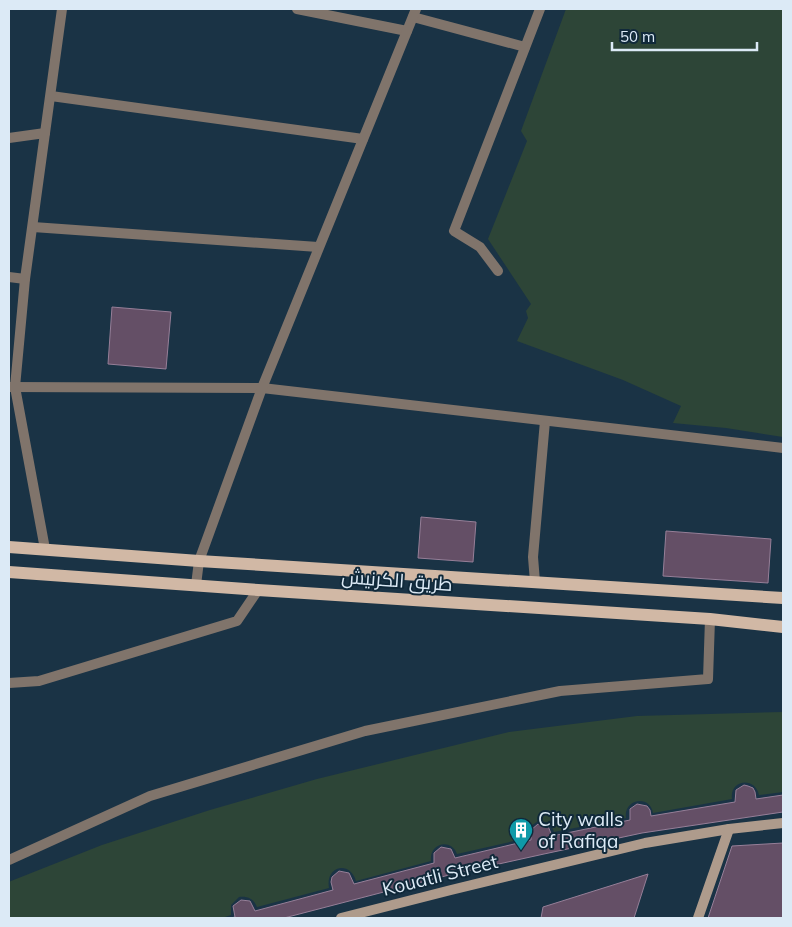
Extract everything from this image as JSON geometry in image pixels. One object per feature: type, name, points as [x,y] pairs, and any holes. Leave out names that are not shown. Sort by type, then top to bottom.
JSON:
[{"type":"main road","name":"طريق الكرنيش","points":[[9,547],[783,598]]},
{"type":"main road","name":"طريق الكرنيش","points":[[9,572],[710,619],[783,627]]},
{"type":"street","points":[[45,549],[12,387],[62,9]]},
{"type":"street","points":[[298,9],[407,31]]},
{"type":"street","points":[[498,270],[480,247],[454,231],[540,9]]},
{"type":"street","points":[[196,585],[199,561],[262,388],[414,13],[525,47]]},
{"type":"street","points":[[51,96],[363,139]]},
{"type":"street","points":[[9,138],[45,133]]},
{"type":"street","points":[[32,227],[318,247]]},
{"type":"street","points":[[9,277],[25,279]]},
{"type":"street","points":[[12,387],[262,388],[783,448]]},
{"type":"street","points":[[535,582],[533,557],[545,421]]},
{"type":"street","points":[[9,683],[39,681],[236,621],[258,590]]},
{"type":"street","points":[[9,860],[150,796],[365,731],[560,691],[708,680],[710,619]]},
{"type":"street","name":"Kouatli Street","points":[[341,918],[645,843],[729,829],[783,823]]},
{"type":"street","points":[[698,918],[729,829]]},
{"type":"green space","points":[[566,9],[783,9],[783,437],[726,428],[673,423],[681,406],[623,380],[517,341],[528,318],[526,311],[531,304],[488,239],[527,141],[521,131]]},
{"type":"green space","points":[[783,712],[783,792],[759,795],[753,785],[743,783],[738,784],[734,788],[732,799],[653,813],[647,803],[637,801],[629,807],[626,812],[626,818],[554,832],[548,824],[538,821],[528,828],[527,838],[457,854],[450,846],[446,844],[441,845],[433,850],[431,861],[356,881],[349,870],[339,868],[331,875],[329,888],[257,907],[250,899],[239,897],[231,905],[231,915],[222,918],[9,918],[9,882],[11,881],[102,845],[210,810],[317,779],[509,732],[637,716]]},
{"type":"building","points":[[112,307],[171,312],[166,369],[108,364]]},
{"type":"building","points":[[421,517],[476,522],[473,562],[418,558]]},
{"type":"building","points":[[666,531],[771,539],[768,583],[663,576]]},
{"type":"building","name":"City walls of Rafiqa","points":[[744,785],[753,788],[756,799],[783,795],[783,812],[642,833],[449,875],[284,918],[231,918],[235,917],[233,906],[241,900],[250,901],[255,911],[333,890],[332,877],[339,871],[349,873],[354,884],[434,863],[434,853],[441,847],[451,849],[455,858],[531,840],[531,830],[538,824],[548,826],[552,836],[630,820],[630,809],[637,804],[647,806],[651,816],[735,802],[736,790]]},
{"type":"building","points":[[783,843],[783,918],[708,918],[732,846]]},
{"type":"building","points":[[648,874],[634,918],[541,918],[543,907]]},
{"type":"place","name":"City walls of Rafiqa","points":[[521,851]]}]
